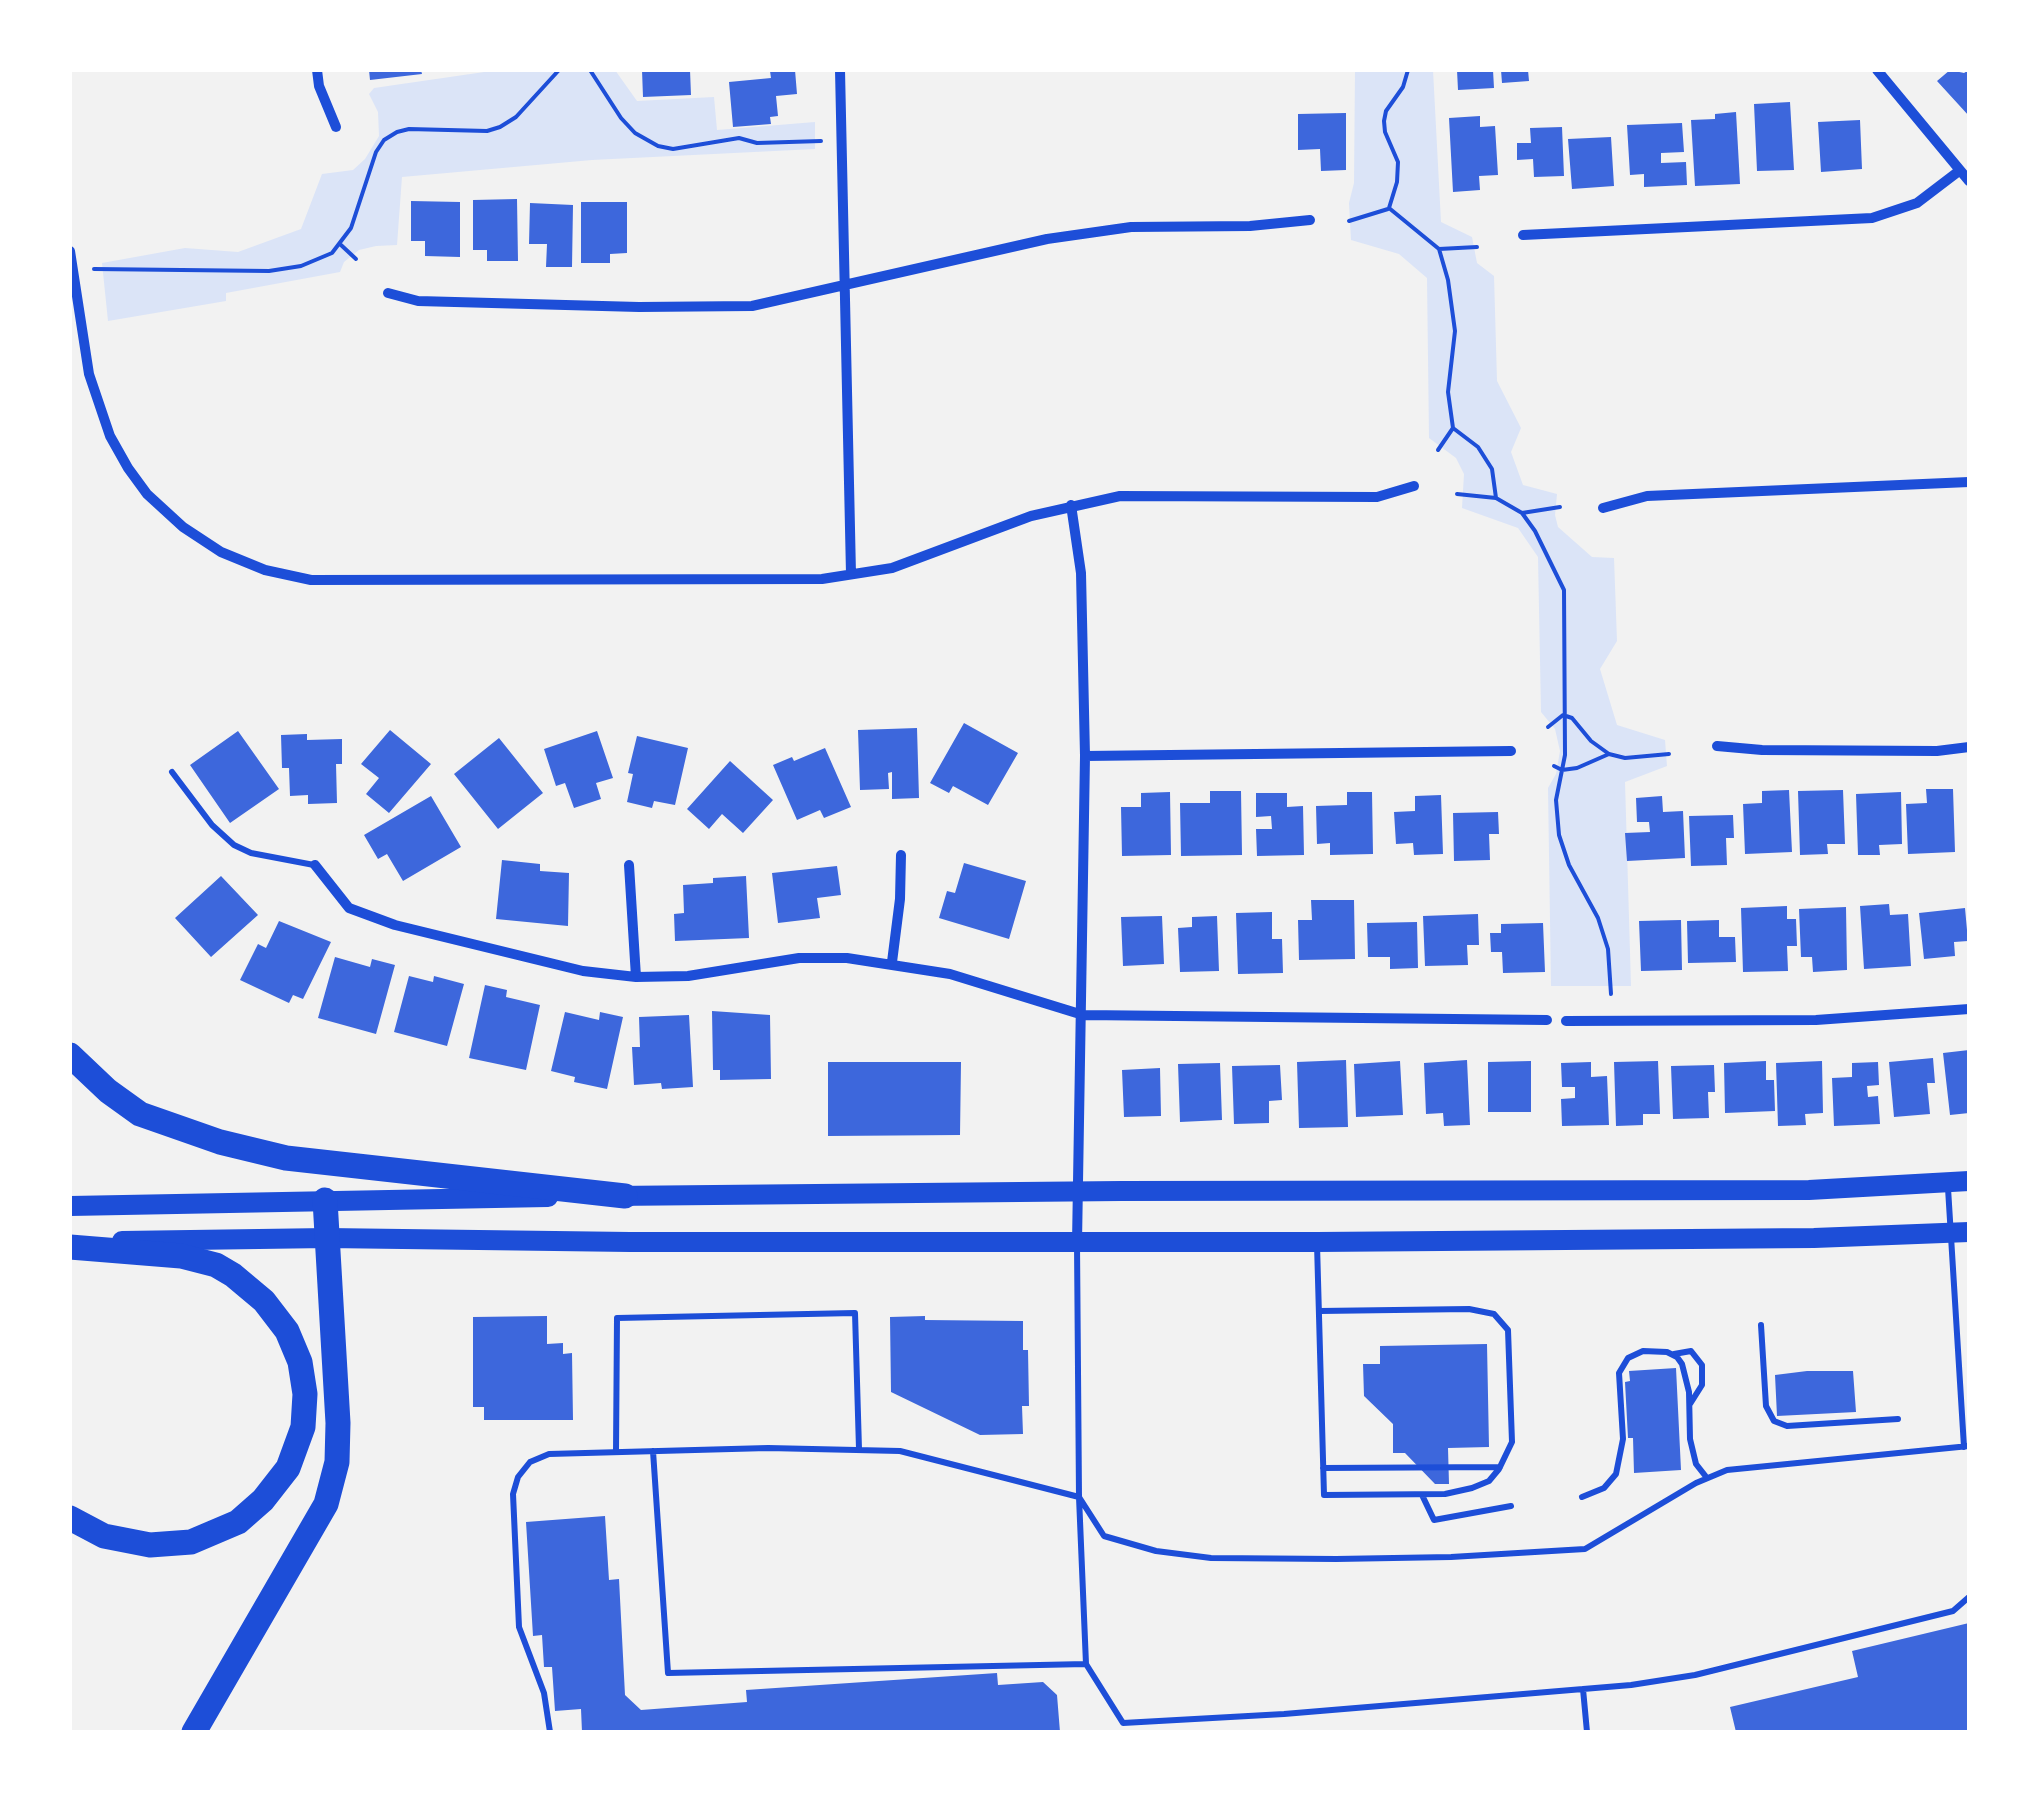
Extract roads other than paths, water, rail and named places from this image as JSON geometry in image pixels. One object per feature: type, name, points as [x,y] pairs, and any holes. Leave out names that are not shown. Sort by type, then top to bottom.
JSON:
[{"type":"highway","points":[[70,1055],[108,1091],[140,1114],[236,1146],[286,1158],[624,1196]]},
{"type":"highway","points":[[194,1732],[326,1504],[336,1462],[338,1423],[324,1200]]},
{"type":"highway","points":[[70,1244],[181,1256],[233,1274],[264,1301],[287,1331],[300,1362],[305,1394],[303,1428],[288,1468],[264,1500],[238,1522],[191,1542],[150,1544],[104,1536],[70,1518]]},
{"type":"main road","points":[[70,1206],[1080,1191],[1809,1190],[1959,1182]]},
{"type":"main road","points":[[70,1244],[327,1238],[1078,1243],[1960,1234]]},
{"type":"street","points":[[316,70],[336,127]]},
{"type":"street","points":[[840,70],[852,574]]},
{"type":"street","points":[[1876,70],[1969,182]]},
{"type":"street","points":[[1523,235],[1872,218],[1916,203],[1959,171]]},
{"type":"street","points":[[388,293],[418,301],[752,306],[1046,239],[1131,227],[1250,226],[1310,220]]},
{"type":"street","points":[[70,251],[89,374],[110,436],[148,494],[182,527],[220,552],[311,580],[822,579],[892,568],[1030,516],[1120,496],[1377,497],[1414,486]]},
{"type":"street","points":[[1603,508],[1647,496],[1969,482]]},
{"type":"street","points":[[1071,504],[1081,573],[1085,756],[1078,1243]]},
{"type":"street","points":[[1716,746],[1937,752],[1969,748]]},
{"type":"street","points":[[1085,756],[1511,751]]},
{"type":"street","points":[[892,962],[901,855]]},
{"type":"street","points":[[315,865],[349,908],[394,925],[583,971],[636,977],[688,976],[799,958],[847,958],[950,974],[1083,1015],[1547,1020]]},
{"type":"street","points":[[628,866],[636,977]]},
{"type":"street","points":[[1566,1020],[1816,1020],[1969,1009]]},
{"type":"lane","points":[[172,772],[212,825],[234,845],[251,853],[315,865]]},
{"type":"lane","points":[[550,1732],[544,1693],[519,1627],[513,1494],[518,1477],[530,1462],[549,1454],[900,1451],[1079,1497],[1104,1536],[1156,1551],[1211,1558],[1451,1557],[1585,1549],[1727,1470],[1958,1450],[1967,1446],[1959,1182]]},
{"type":"lane","points":[[1318,1242],[1324,1496],[1422,1495],[1472,1488],[1488,1480],[1500,1467],[1512,1442],[1508,1330],[1494,1314],[1470,1310],[1320,1311]]},
{"type":"lane","points":[[1078,1243],[1079,1497],[1086,1664],[1123,1723],[1583,1689],[1704,1673],[1953,1611],[1969,1597]]},
{"type":"lane","points":[[616,1452],[617,1318],[855,1313],[858,1449]]},
{"type":"lane","points":[[1762,1325],[1766,1406],[1774,1421],[1787,1426],[1898,1418]]},
{"type":"lane","points":[[1582,1496],[1604,1488],[1616,1474],[1623,1439],[1619,1373],[1628,1358],[1644,1352],[1673,1355],[1690,1351],[1702,1365],[1702,1384],[1689,1405]]},
{"type":"lane","points":[[1673,1355],[1682,1364],[1696,1464],[1707,1478]]},
{"type":"lane","points":[[653,1451],[668,1673],[1086,1664]]},
{"type":"lane","points":[[1323,1468],[1500,1467]]},
{"type":"lane","points":[[1422,1495],[1434,1520],[1511,1506]]},
{"type":"lane","points":[[1583,1689],[1587,1732]]}]
